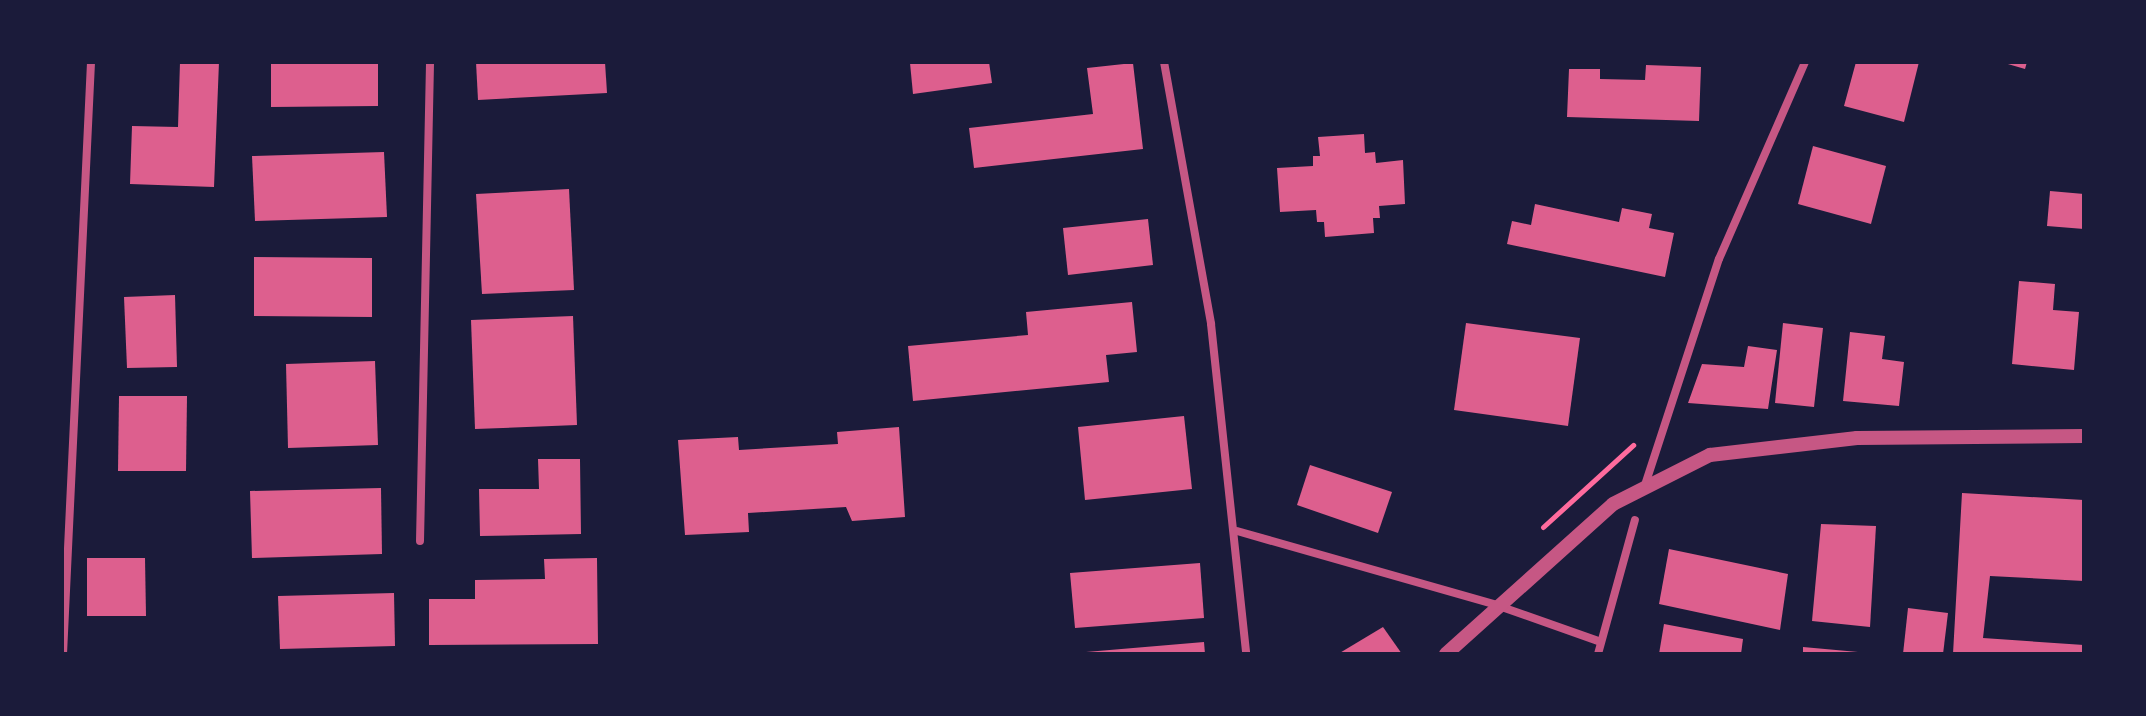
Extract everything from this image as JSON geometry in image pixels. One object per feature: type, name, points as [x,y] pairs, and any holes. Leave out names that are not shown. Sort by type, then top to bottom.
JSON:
[{"type":"street","points":[[63,654],[91,62]]},
{"type":"street","points":[[420,541],[430,62]]},
{"type":"street","points":[[1164,62],[1211,324],[1237,531],[1246,654]]},
{"type":"street","points":[[1645,485],[1719,259],[1805,62]]},
{"type":"street","points":[[1446,654],[1579,530],[1645,485],[1710,455],[1857,438],[2084,436]]},
{"type":"street","points":[[1598,654],[1635,520]]},
{"type":"street","points":[[1237,531],[1496,605],[1601,642]]},
{"type":"building","points":[[180,62],[219,62],[214,187],[130,184],[132,126],[178,127]]},
{"type":"building","points":[[271,62],[378,62],[378,106],[271,107]]},
{"type":"building","points":[[476,62],[605,62],[607,93],[478,100]]},
{"type":"building","points":[[989,62],[992,83],[913,94],[910,63]]},
{"type":"building","points":[[1856,62],[1919,62],[1904,122],[1844,106]]},
{"type":"building","points":[[2001,62],[2027,62],[2025,69]]},
{"type":"building","points":[[1133,63],[1143,149],[974,168],[969,128],[1093,114],[1087,68]]},
{"type":"building","points":[[1646,65],[1701,67],[1699,121],[1567,117],[1569,69],[1600,69],[1600,79],[1645,80]]},
{"type":"building","points":[[1364,134],[1365,153],[1375,152],[1376,163],[1403,160],[1405,204],[1379,206],[1380,218],[1373,218],[1374,233],[1325,237],[1324,222],[1317,222],[1316,210],[1280,212],[1277,168],[1313,166],[1313,156],[1320,156],[1318,137]]},
{"type":"building","points":[[1813,146],[1886,166],[1871,224],[1798,204]]},
{"type":"building","points":[[384,152],[387,217],[255,221],[252,156]]},
{"type":"building","points":[[569,189],[574,290],[482,294],[476,194]]},
{"type":"building","points":[[2050,191],[2084,194],[2084,229],[2047,226]]},
{"type":"building","points":[[1535,204],[1619,222],[1622,208],[1652,214],[1649,228],[1674,233],[1665,277],[1507,244],[1512,221],[1531,225]]},
{"type":"building","points":[[1148,219],[1153,265],[1068,275],[1063,228]]},
{"type":"building","points":[[254,257],[372,258],[372,317],[254,316]]},
{"type":"building","points":[[2019,281],[2055,284],[2053,310],[2079,312],[2074,370],[2012,364]]},
{"type":"building","points":[[175,295],[177,367],[127,368],[124,297]]},
{"type":"building","points":[[1132,302],[1137,352],[1106,355],[1109,382],[913,401],[908,346],[1028,335],[1026,312]]},
{"type":"building","points":[[573,316],[577,425],[475,429],[471,320]]},
{"type":"building","points":[[1466,323],[1580,338],[1568,426],[1454,410]]},
{"type":"building","points":[[1783,323],[1823,328],[1814,407],[1775,403]]},
{"type":"building","points":[[1850,332],[1885,336],[1882,359],[1904,362],[1899,406],[1843,401]]},
{"type":"building","points":[[1748,346],[1777,350],[1768,409],[1688,403],[1702,364],[1744,367]]},
{"type":"building","points":[[375,361],[378,445],[288,448],[286,364]]},
{"type":"building","points":[[119,396],[187,396],[186,471],[118,471]]},
{"type":"building","points":[[1184,416],[1192,489],[1085,500],[1078,427]]},
{"type":"building","points":[[899,427],[905,517],[852,521],[846,507],[748,513],[749,532],[685,535],[678,440],[738,437],[739,450],[838,444],[837,432]]},
{"type":"building","points":[[538,459],[580,459],[581,534],[480,536],[479,489],[539,489]]},
{"type":"building","points":[[1310,465],[1392,492],[1378,533],[1297,505]]},
{"type":"building","points":[[381,488],[382,554],[252,558],[250,491]]},
{"type":"building","points":[[1962,493],[2084,500],[2084,581],[1990,576],[1983,638],[2084,645],[2084,654],[1953,654]]},
{"type":"building","points":[[1821,524],[1876,526],[1870,627],[1812,621]]},
{"type":"building","points":[[1669,549],[1788,574],[1780,630],[1659,604]]},
{"type":"building","points":[[87,558],[145,558],[146,616],[87,616]]},
{"type":"building","points":[[597,558],[598,644],[429,645],[429,599],[475,599],[475,580],[545,579],[544,559]]},
{"type":"building","points":[[1200,563],[1204,618],[1075,628],[1070,573]]},
{"type":"building","points":[[394,593],[395,646],[280,649],[278,596]]},
{"type":"building","points":[[1908,608],[1948,613],[1943,654],[1903,654]]},
{"type":"building","points":[[1664,624],[1743,639],[1741,654],[1659,654]]},
{"type":"building","points":[[1383,627],[1402,654],[1338,654]]},
{"type":"building","points":[[1204,642],[1205,654],[1086,654],[1086,652]]},
{"type":"building","points":[[1803,647],[1858,652],[1858,654],[1803,654]]}]
